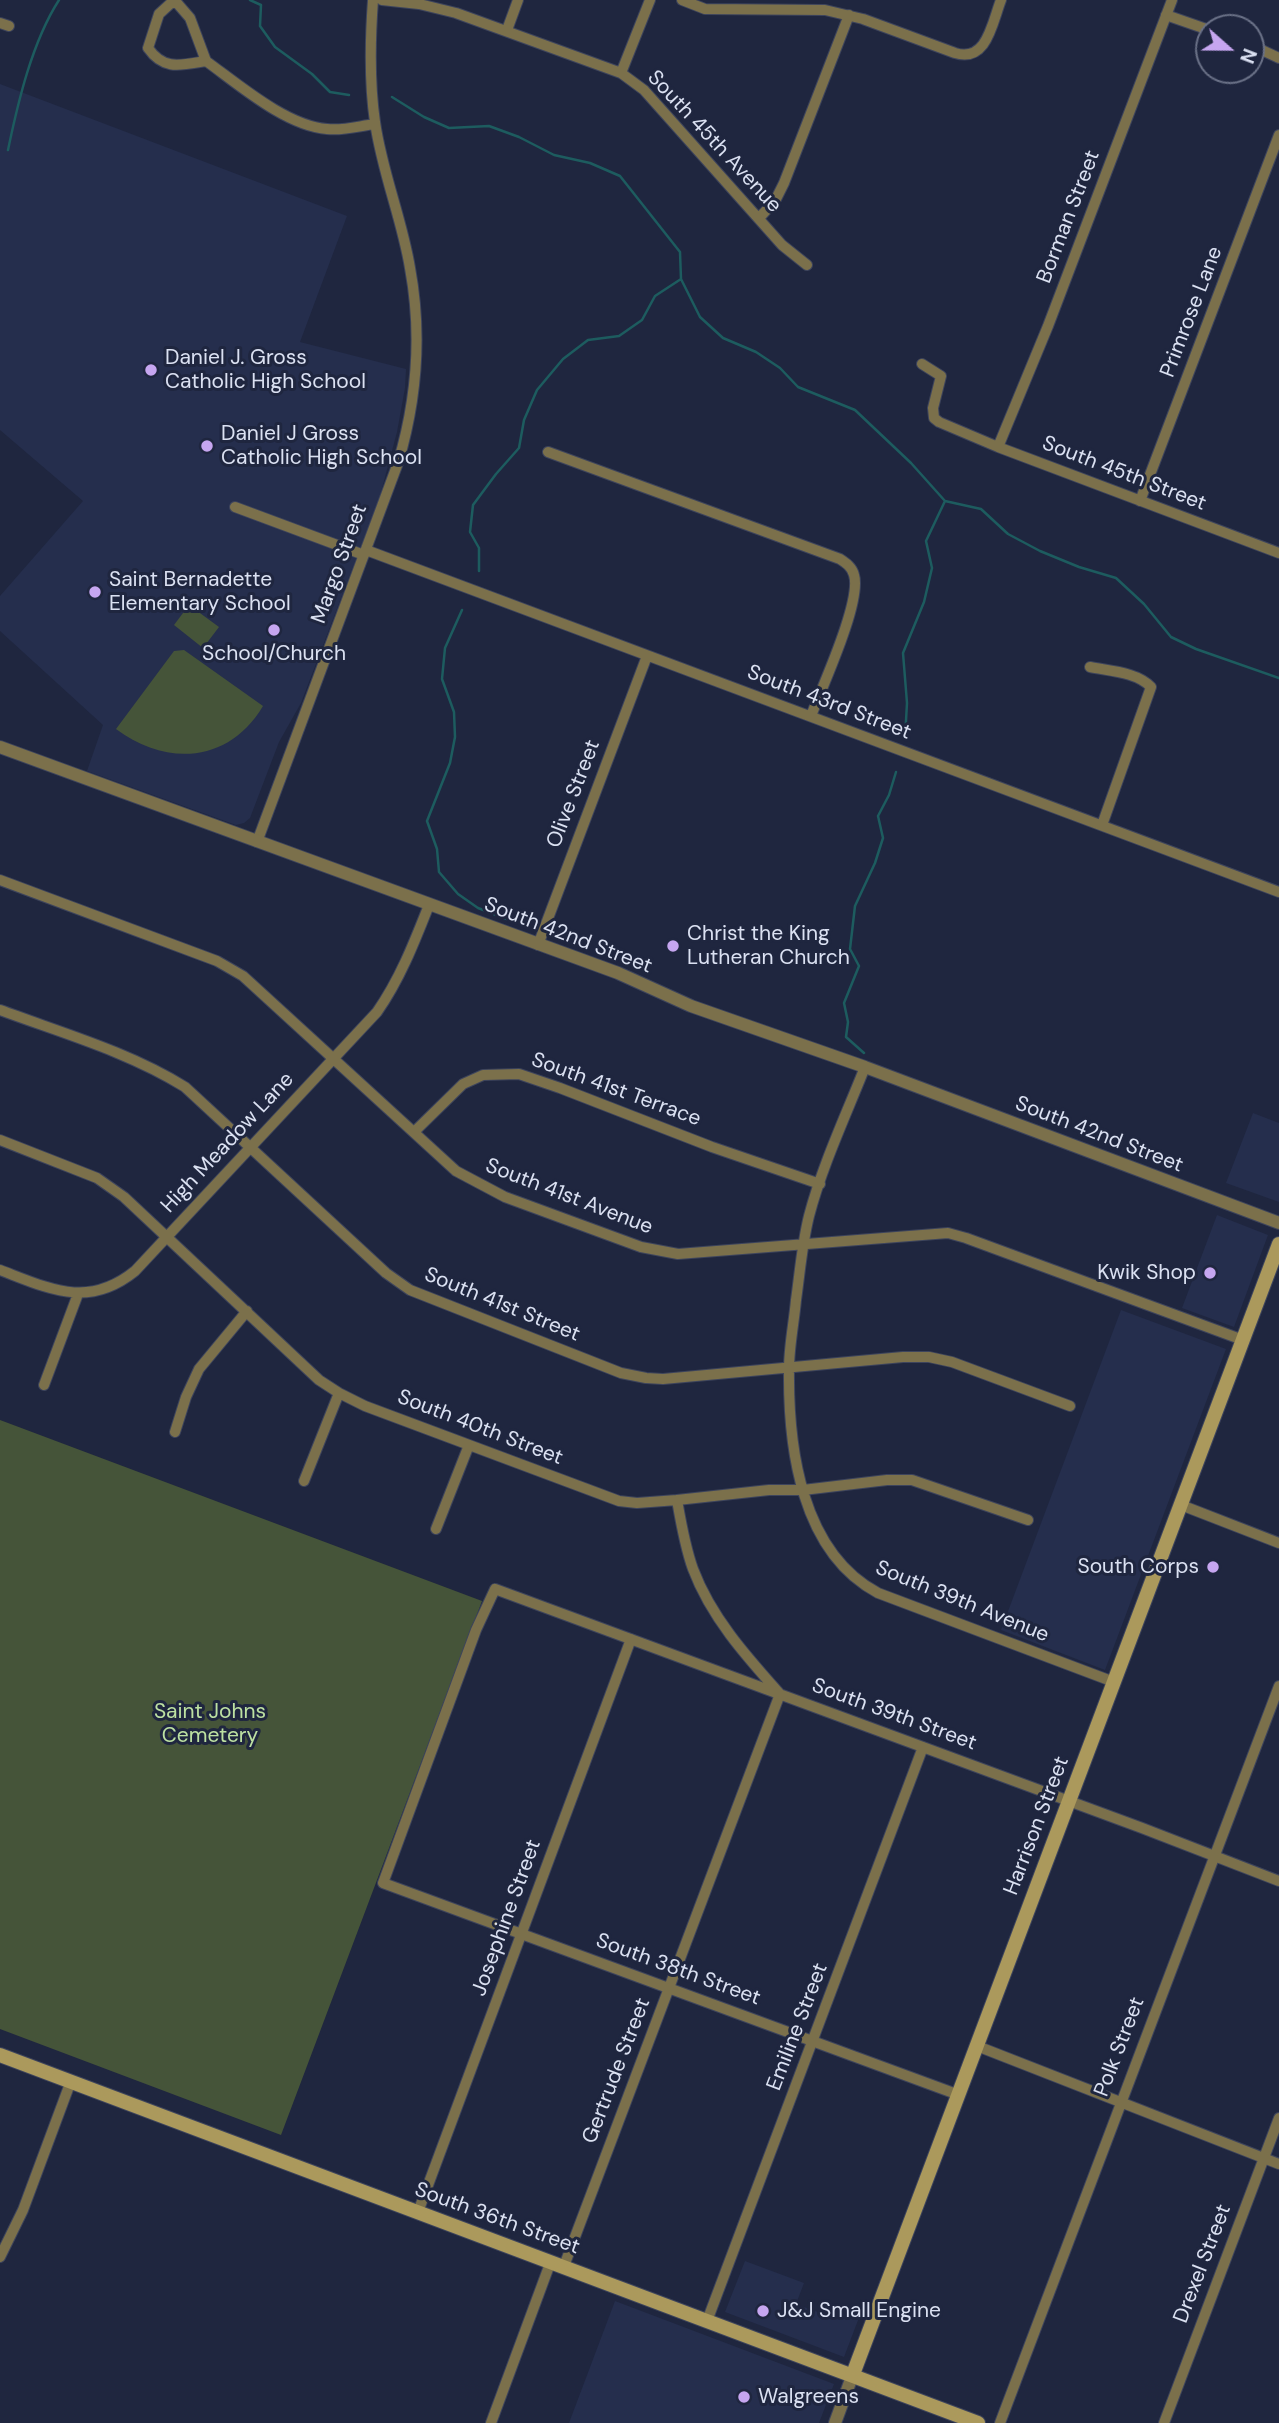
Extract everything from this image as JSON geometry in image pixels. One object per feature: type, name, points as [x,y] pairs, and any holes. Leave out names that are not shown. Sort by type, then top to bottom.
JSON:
[{"type":"main road","name":"Harrison Street","points":[[853,2374],[1279,1244]]},
{"type":"main road","name":"South 36th Street","points":[[0,2055],[978,2423]]},
{"type":"street","name":"Margo Street","points":[[257,842],[365,553],[407,433],[413,404],[417,362],[416,311],[410,266],[388,187],[375,124],[370,68],[373,0]]},
{"type":"street","name":"South 45th Avenue","points":[[382,0],[419,4],[456,13],[621,73],[644,90],[782,245],[807,265]]},
{"type":"street","points":[[507,30],[517,0]]},
{"type":"street","points":[[621,73],[650,0]]},
{"type":"street","points":[[682,0],[705,9],[809,9],[849,15],[969,56],[981,49],[999,4]]},
{"type":"street","name":"Borman Street","points":[[998,447],[1048,326],[1172,0]]},
{"type":"street","points":[[206,61],[167,65],[148,48],[159,14],[171,3],[177,3],[190,18],[206,61],[277,110],[308,126],[338,130],[375,124]]},
{"type":"street","points":[[760,218],[775,201],[784,183],[849,15]]},
{"type":"street","points":[[1166,15],[1195,25]]},
{"type":"street","name":"Primrose Lane","points":[[1140,501],[1279,135]]},
{"type":"street","name":"South 45th Street","points":[[922,364],[941,376],[933,408],[934,418],[998,447],[1279,553]]},
{"type":"street","points":[[548,452],[840,559],[850,567],[855,576],[855,593],[811,716]]},
{"type":"street","name":"South 43rd Street","points":[[235,507],[811,716],[1279,892]]},
{"type":"street","name":"Olive Street","points":[[538,945],[648,656]]},
{"type":"street","points":[[1090,667],[1126,674],[1144,680],[1151,687],[1102,825]]},
{"type":"street","name":"South 42nd Street","points":[[0,747],[618,974],[691,1006],[865,1067],[1279,1223]]},
{"type":"street","name":"South 41st Avenue","points":[[0,880],[217,961],[243,976],[456,1171],[505,1197],[650,1250],[678,1254],[948,1233],[1243,1340]]},
{"type":"street","name":"High Meadow Lane","points":[[78,1294],[96,1292],[121,1283],[135,1271],[377,1013],[395,987],[429,905]]},
{"type":"street","name":"South 41st Street","points":[[0,1010],[165,1074],[186,1087],[386,1273],[410,1290],[621,1373],[646,1378],[929,1357],[952,1362],[1070,1406]]},
{"type":"street","name":"South 39th Avenue","points":[[865,1067],[810,1214],[803,1243],[789,1366],[790,1422],[803,1490],[823,1542],[842,1567],[863,1586],[893,1601],[1114,1682]]},
{"type":"street","name":"South 41st Terrace","points":[[414,1132],[463,1084],[483,1075],[519,1074],[560,1087],[712,1147],[820,1184]]},
{"type":"street","name":"South 40th Street","points":[[0,1140],[96,1178],[124,1197],[319,1380],[339,1393],[619,1501],[637,1503],[912,1480],[1028,1520]]},
{"type":"street","points":[[0,1270],[51,1289],[78,1294],[44,1385]]},
{"type":"street","points":[[175,1432],[199,1369],[247,1311]]},
{"type":"street","points":[[304,1482],[339,1393]]},
{"type":"street","points":[[436,1529],[468,1445]]},
{"type":"street","points":[[677,1500],[693,1570],[718,1618],[742,1652],[780,1694]]},
{"type":"street","points":[[1181,1505],[1279,1544]]},
{"type":"street","name":"South 39th Street","points":[[383,1882],[476,1630],[495,1589],[1279,1881]]},
{"type":"street","name":"Josephine Street","points":[[418,2212],[631,1639]]},
{"type":"street","name":"Polk Street","points":[[1000,2423],[1279,1686]]},
{"type":"street","name":"Gertrude Street","points":[[491,2423],[669,1988],[780,1694]]},
{"type":"street","name":"Emiline Street","points":[[707,2321],[923,1747]]},
{"type":"street","name":"South 38th Street","points":[[383,1882],[959,2095]]},
{"type":"street","points":[[977,2046],[1279,2164]]},
{"type":"street","points":[[0,2257],[23,2210],[71,2081]]},
{"type":"street","name":"Drexel Street","points":[[1164,2423],[1279,2118]]},
{"type":"street","name":"Harrison Street","points":[[835,2423],[853,2374]]},
{"type":"shaded area","name":"Daniel J Gross Catholic High School","points":[[0,84],[347,216],[300,342],[406,369],[397,432],[380,496],[301,703],[279,742],[250,818],[244,823],[236,825],[87,771],[103,725],[0,631],[0,596],[83,501],[0,430]]},
{"type":"shaded area","points":[[1253,1113],[1279,1123],[1279,1202],[1226,1183]]},
{"type":"shaded area","name":"Kwik Shop","points":[[1217,1215],[1268,1235],[1234,1327],[1182,1308]]},
{"type":"shaded area","points":[[1121,1310],[1226,1349],[1105,1670],[1001,1630]]},
{"type":"shaded area","points":[[745,2261],[804,2283],[796,2304],[823,2314],[827,2303],[860,2315],[844,2357],[725,2312]]},
{"type":"shaded area","points":[[615,2301],[834,2384],[819,2423],[569,2423]]},
{"type":"green space","points":[[189,605],[219,627],[203,648],[174,625]]},
{"type":"green space","points":[[184,650],[263,706],[249,725],[233,739],[196,753],[156,749],[116,729],[174,651]]},
{"type":"green space","name":"Saint Johns Cemetery","points":[[0,1420],[482,1601],[281,2135],[0,2029]]},
{"type":"waterway","points":[[8,150],[21,93],[34,53],[59,0]]},
{"type":"waterway","points":[[250,0],[261,5],[260,26],[275,47],[312,74],[330,92],[349,95]]},
{"type":"waterway","points":[[392,97],[424,117],[449,128],[489,126],[519,137],[554,155],[590,163],[620,176],[680,252],[681,279],[700,317],[723,338],[756,352],[780,368],[798,387],[855,410],[911,463],[945,501],[981,509],[1008,534],[1040,551],[1116,578],[1144,604],[1171,637],[1196,649],[1279,678]]},
{"type":"waterway","points":[[479,571],[479,548],[470,532],[473,505],[519,448],[524,420],[537,390],[563,359],[588,340],[619,336],[642,320],[655,296],[681,279]]},
{"type":"waterway","points":[[905,738],[907,703],[903,653],[924,602],[932,568],[926,541],[945,501]]},
{"type":"waterway","points":[[462,610],[445,648],[442,679],[454,712],[455,737],[450,763],[427,821],[437,849],[439,872],[458,894],[478,908],[512,921]]},
{"type":"waterway","points":[[864,1053],[846,1037],[848,1022],[844,1003],[859,966],[850,949],[855,906],[875,863],[883,838],[878,816],[889,795],[896,772]]},
{"type":"place","name":"Daniel J. Gross Catholic High School","points":[[151,370]]},
{"type":"place","name":"Daniel J Gross Catholic High School","points":[[207,446]]},
{"type":"place","name":"Saint Bernadette Elementary School","points":[[95,592]]},
{"type":"place","name":"School/Church","points":[[274,630]]},
{"type":"place","name":"Christ the King Lutheran Church","points":[[673,946]]},
{"type":"place","name":"Kwik Shop","points":[[1210,1273]]},
{"type":"place","name":"South Corps","points":[[1213,1567]]},
{"type":"place","name":"J&J Small Engine","points":[[763,2311]]},
{"type":"place","name":"Walgreens","points":[[744,2397]]}]
